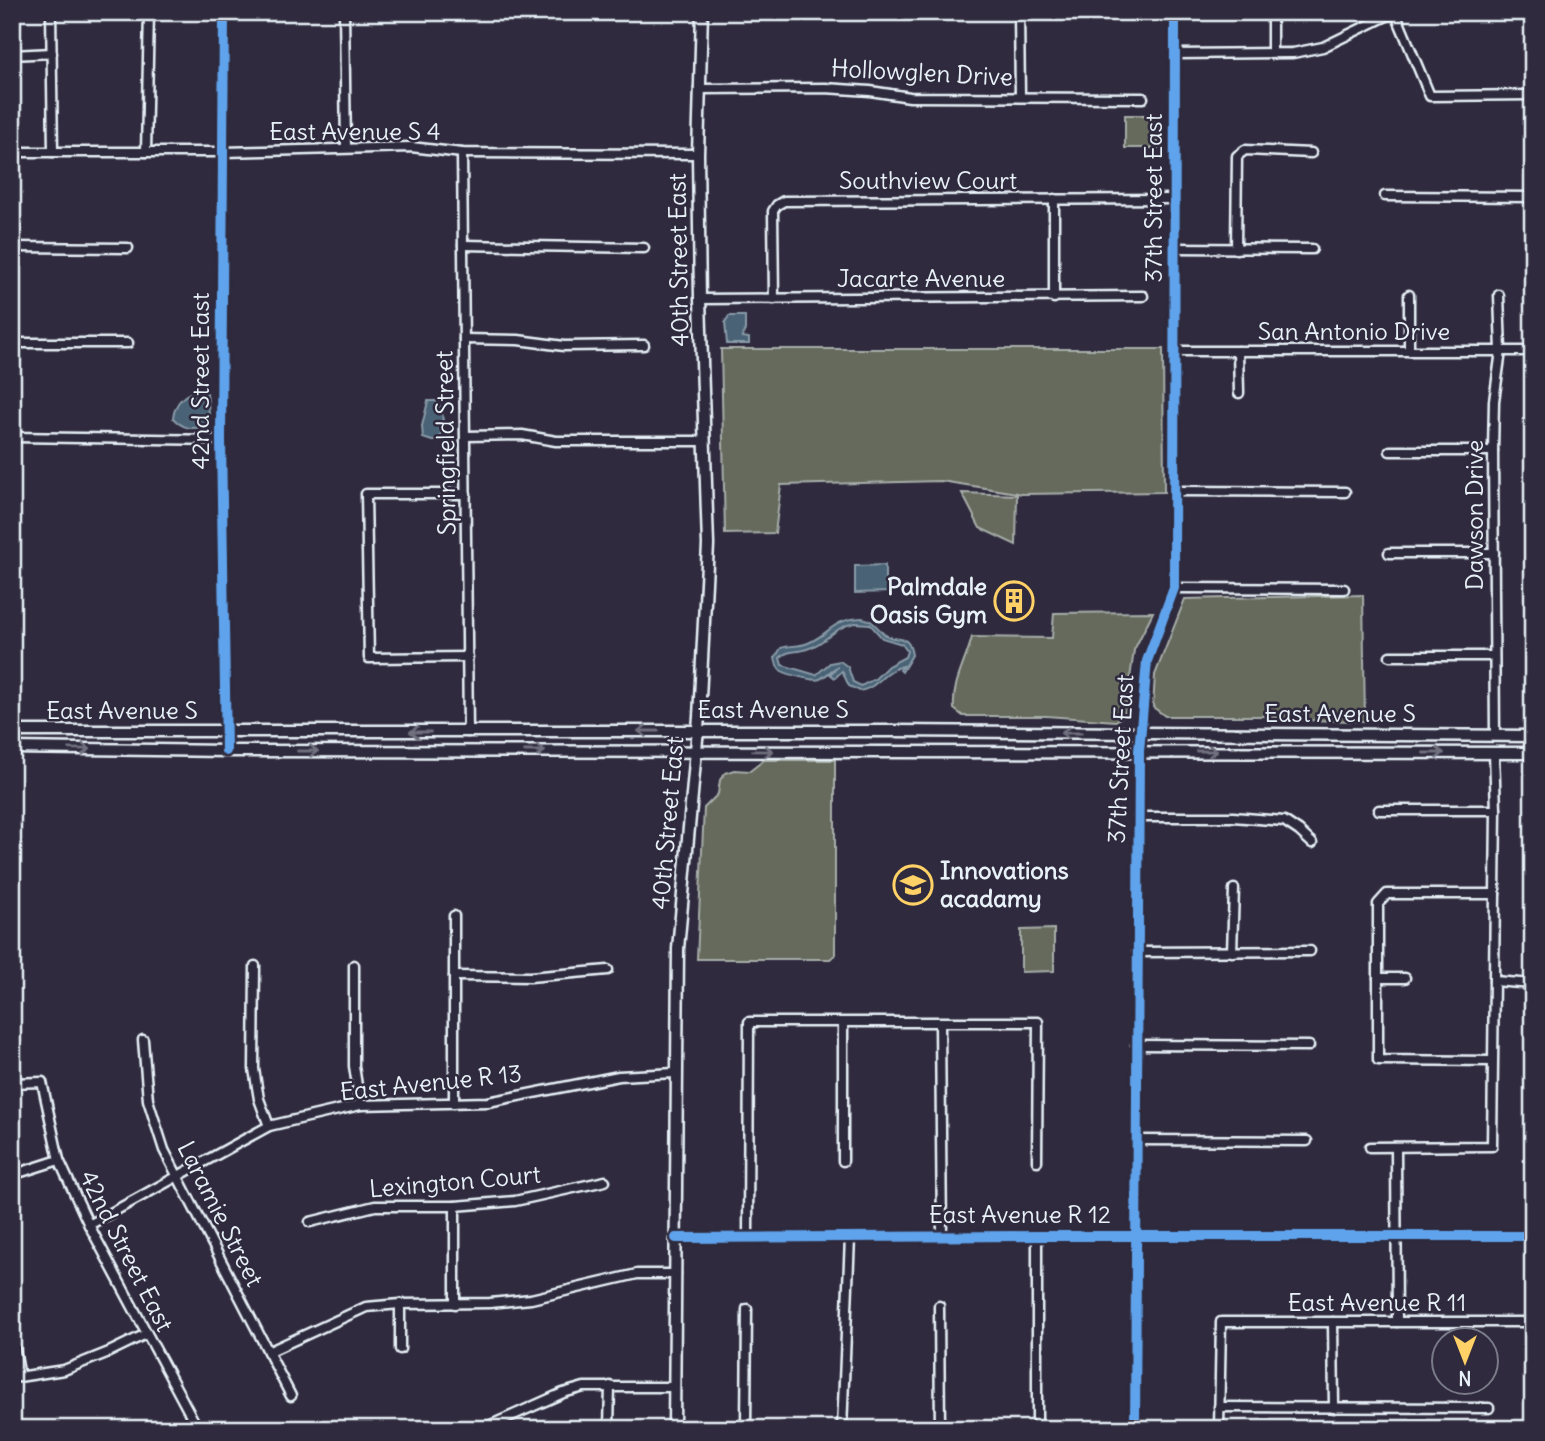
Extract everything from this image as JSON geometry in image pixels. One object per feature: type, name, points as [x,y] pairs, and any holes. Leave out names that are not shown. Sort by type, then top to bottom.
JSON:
[{"type":"main road","name":"40th Street East","points":[[674,1429],[678,949],[699,717],[708,565],[698,154],[702,12]]},
{"type":"main road","name":"East Avenue S","points":[[12,732],[697,731],[1533,736]]},
{"type":"main road","name":"East Avenue S","points":[[12,748],[226,751],[1533,753]]},
{"type":"street","points":[[51,12],[53,152]]},
{"type":"street","points":[[146,152],[149,12]]},
{"type":"street","name":"42nd Street East","points":[[224,12],[221,440],[226,751]]},
{"type":"street","points":[[344,12],[346,147]]},
{"type":"street","points":[[1019,12],[1020,97]]},
{"type":"street","name":"37th Street East","points":[[1135,1429],[1139,751],[1147,661],[1174,587],[1175,12]]},
{"type":"street","points":[[1272,12],[1272,54]]},
{"type":"street","points":[[1175,54],[1293,53],[1323,47],[1395,12],[1430,96],[1533,95]]},
{"type":"street","points":[[12,55],[52,53]]},
{"type":"street","name":"Hollowglen Drive","points":[[699,89],[825,88],[911,97],[1143,98]]},
{"type":"street","name":"East Avenue S 4","points":[[12,152],[224,152],[411,147],[462,153],[698,154]]},
{"type":"street","points":[[1236,249],[1237,156],[1245,150],[1311,153]]},
{"type":"street","name":"Springfield Street","points":[[462,153],[468,732]]},
{"type":"street","points":[[1385,196],[1533,197]]},
{"type":"street","points":[[1054,199],[1054,298]]},
{"type":"street","name":"Southview Court","points":[[774,299],[774,211],[777,205],[784,201],[1175,199]]},
{"type":"street","points":[[463,245],[644,247]]},
{"type":"street","points":[[12,247],[128,248]]},
{"type":"street","points":[[1175,248],[1312,249]]},
{"type":"street","points":[[1409,295],[1409,351]]},
{"type":"street","name":"Dawson Drive","points":[[1495,736],[1493,451],[1494,401],[1501,351],[1499,295]]},
{"type":"street","name":"Jacarte Avenue","points":[[700,299],[1143,296]]},
{"type":"street","points":[[464,339],[518,340],[564,346],[644,345]]},
{"type":"street","points":[[12,343],[128,343]]},
{"type":"street","name":"San Antonio Drive","points":[[1175,351],[1533,351]]},
{"type":"street","points":[[1238,351],[1239,393]]},
{"type":"street","points":[[466,436],[522,435],[556,441],[705,441]]},
{"type":"street","points":[[12,438],[221,440]]},
{"type":"street","points":[[1390,451],[1493,451]]},
{"type":"street","points":[[1174,491],[1345,492]]},
{"type":"street","points":[[466,494],[366,494],[369,658],[468,657]]},
{"type":"street","points":[[1389,553],[1494,553]]},
{"type":"street","points":[[1174,587],[1344,589]]},
{"type":"street","points":[[1390,656],[1494,656]]},
{"type":"street","points":[[1370,1147],[1492,1146],[1496,810],[1494,753]]},
{"type":"street","points":[[1380,810],[1496,810]]},
{"type":"street","points":[[1138,817],[1234,817],[1284,821],[1312,843]]},
{"type":"street","points":[[1232,952],[1234,889]]},
{"type":"street","points":[[1492,1061],[1378,1060],[1378,904],[1387,894],[1494,894]]},
{"type":"street","points":[[454,916],[454,1103]]},
{"type":"street","points":[[1137,952],[1310,951]]},
{"type":"street","points":[[354,965],[354,1066],[360,1105]]},
{"type":"street","points":[[255,966],[254,1069],[259,1099],[269,1126]]},
{"type":"street","points":[[454,976],[530,976],[608,970]]},
{"type":"street","points":[[1378,978],[1405,978]]},
{"type":"street","points":[[1494,981],[1533,984]]},
{"type":"street","points":[[748,1237],[749,1023],[1038,1022],[1037,1161]]},
{"type":"street","points":[[843,1023],[843,1161]]},
{"type":"street","points":[[940,1023],[942,1237]]},
{"type":"street","name":"Laramie Street","points":[[143,1040],[148,1100],[164,1150],[291,1396]]},
{"type":"street","points":[[1136,1045],[1309,1046]]},
{"type":"street","name":"East Avenue R 13","points":[[89,1225],[269,1126],[360,1105],[488,1102],[619,1076],[675,1073]]},
{"type":"street","name":"42nd Street East","points":[[12,1083],[42,1082],[59,1160],[89,1225],[197,1426]]},
{"type":"street","points":[[1137,1140],[1307,1141]]},
{"type":"street","points":[[1396,1147],[1397,1322]]},
{"type":"street","points":[[12,1175],[59,1160]]},
{"type":"street","name":"Lexington Court","points":[[310,1222],[375,1206],[455,1206],[515,1201],[605,1181]]},
{"type":"street","points":[[454,1304],[455,1206]]},
{"type":"street","points":[[1037,1236],[1037,1429]]},
{"type":"street","name":"East Avenue R 12","points":[[676,1238],[1533,1236]]},
{"type":"street","points":[[842,1429],[849,1238]]},
{"type":"street","points":[[268,1352],[366,1307],[489,1303],[531,1298],[637,1275],[676,1274]]},
{"type":"street","points":[[400,1304],[400,1349]]},
{"type":"street","points":[[939,1306],[940,1429]]},
{"type":"street","points":[[746,1429],[747,1309]]},
{"type":"street","name":"East Avenue R 11","points":[[1219,1407],[1220,1322],[1533,1322]]},
{"type":"street","points":[[1333,1322],[1334,1408]]},
{"type":"street","points":[[12,1335],[16,1378],[64,1370],[146,1334]]},
{"type":"street","points":[[609,1429],[610,1386]]},
{"type":"street","points":[[482,1429],[563,1393],[584,1387],[674,1387]]},
{"type":"street","points":[[1220,1429],[1219,1407],[1489,1408]]},
{"type":"street","points":[[185,1429],[197,1426]]},
{"type":"green space","points":[[1125,115],[1158,115],[1158,148],[1125,148]]},
{"type":"green space","points":[[721,349],[1163,349],[1164,492],[1023,494],[941,481],[781,485],[775,533],[725,534]]},
{"type":"green space","points":[[962,493],[1017,495],[1016,545],[980,528]]},
{"type":"green space","points":[[1363,595],[1365,721],[1292,720],[1263,716],[1165,716],[1153,707],[1155,675],[1185,599]]},
{"type":"green space","points":[[1153,612],[1134,650],[1125,714],[1116,721],[1046,716],[963,716],[954,709],[957,681],[972,637],[1052,638],[1054,613]]},
{"type":"green space","points":[[764,760],[835,760],[835,955],[830,959],[697,959],[704,808],[718,794],[720,780],[725,773],[734,770],[750,771]]},
{"type":"green space","points":[[1054,929],[1054,971],[1021,972],[1021,930]]},
{"type":"water","points":[[729,316],[745,316],[742,337],[749,338],[749,344],[727,344],[725,322]]},
{"type":"water","points":[[201,390],[207,393],[207,426],[192,428],[180,424],[173,418],[179,403],[190,393]]},
{"type":"water","points":[[428,401],[436,401],[441,409],[439,441],[423,438],[422,426]]},
{"type":"water","points":[[885,565],[885,585],[889,585],[889,592],[855,593],[855,566]]},
{"type":"water","points":[[852,619],[869,620],[888,637],[908,643],[912,655],[902,672],[900,670],[903,666],[860,691],[849,686],[842,671],[835,678],[830,674],[838,667],[817,680],[792,675],[778,668],[775,658],[781,648],[808,643],[838,624]],"holes":[[[870,624],[882,638],[902,644],[907,651],[905,657],[861,686],[853,682],[848,667],[840,661],[830,663],[816,675],[782,665],[780,658],[786,653],[814,646],[847,625]]]},
{"type":"cycle path","points":[[224,12],[221,440],[226,751]]},
{"type":"cycle path","points":[[1135,1429],[1139,751],[1147,661],[1174,588],[1175,12]]},
{"type":"cycle path","points":[[676,1238],[1533,1236]]},
{"type":"place","name":"Palmdale Oasis Gym","points":[[1014,601]]},
{"type":"place","name":"Innovations acadamy","points":[[913,885]]}]
